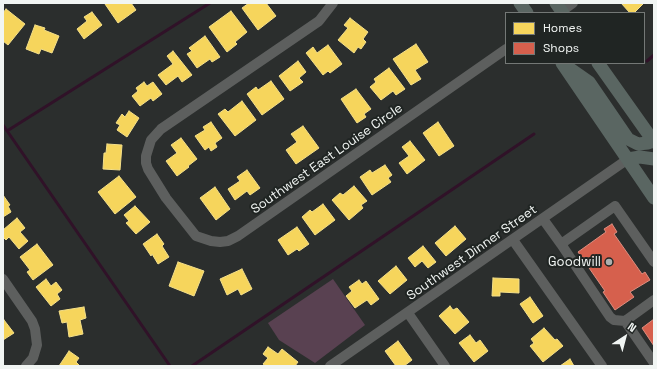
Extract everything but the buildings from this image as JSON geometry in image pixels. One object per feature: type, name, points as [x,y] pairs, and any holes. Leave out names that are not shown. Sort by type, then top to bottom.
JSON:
[{"type":"main road","points":[[520,3],[526,12]]},
{"type":"main road","points":[[564,64],[589,82],[628,139],[638,144],[648,144],[654,142],[599,64]]},
{"type":"main road","points":[[564,64],[654,198]]},
{"type":"main road","points":[[628,160],[640,157],[654,159]]},
{"type":"main road","points":[[645,185],[654,207]]},
{"type":"street","name":"Southwest East Louise Circle","points":[[333,3],[319,21],[161,129],[148,147],[146,163],[148,169],[166,198],[196,236],[211,241],[228,241],[238,236],[505,51]]},
{"type":"street","points":[[560,9],[573,3]]},
{"type":"street","name":"Southwest Dinner Street","points":[[330,366],[628,160]]},
{"type":"street","points":[[561,244],[615,206],[654,262]]},
{"type":"street","points":[[543,219],[610,317],[614,320],[625,321],[654,300]]},
{"type":"street","points":[[513,240],[602,366]]},
{"type":"street","points":[[3,279],[32,321],[35,329],[37,345],[33,358],[26,366]]},
{"type":"street","points":[[408,313],[446,366]]},
{"type":"street","points":[[625,321],[654,363]]},
{"type":"shaded area","points":[[333,279],[365,325],[315,363],[279,340],[268,323]]},
{"type":"waterway","points":[[7,131],[210,3]]},
{"type":"waterway","points":[[647,61],[654,55]]},
{"type":"waterway","points":[[3,125],[170,366]]},
{"type":"waterway","points":[[192,366],[534,134]]},
{"type":"place","name":"Goodwill","points":[[609,262]]}]
